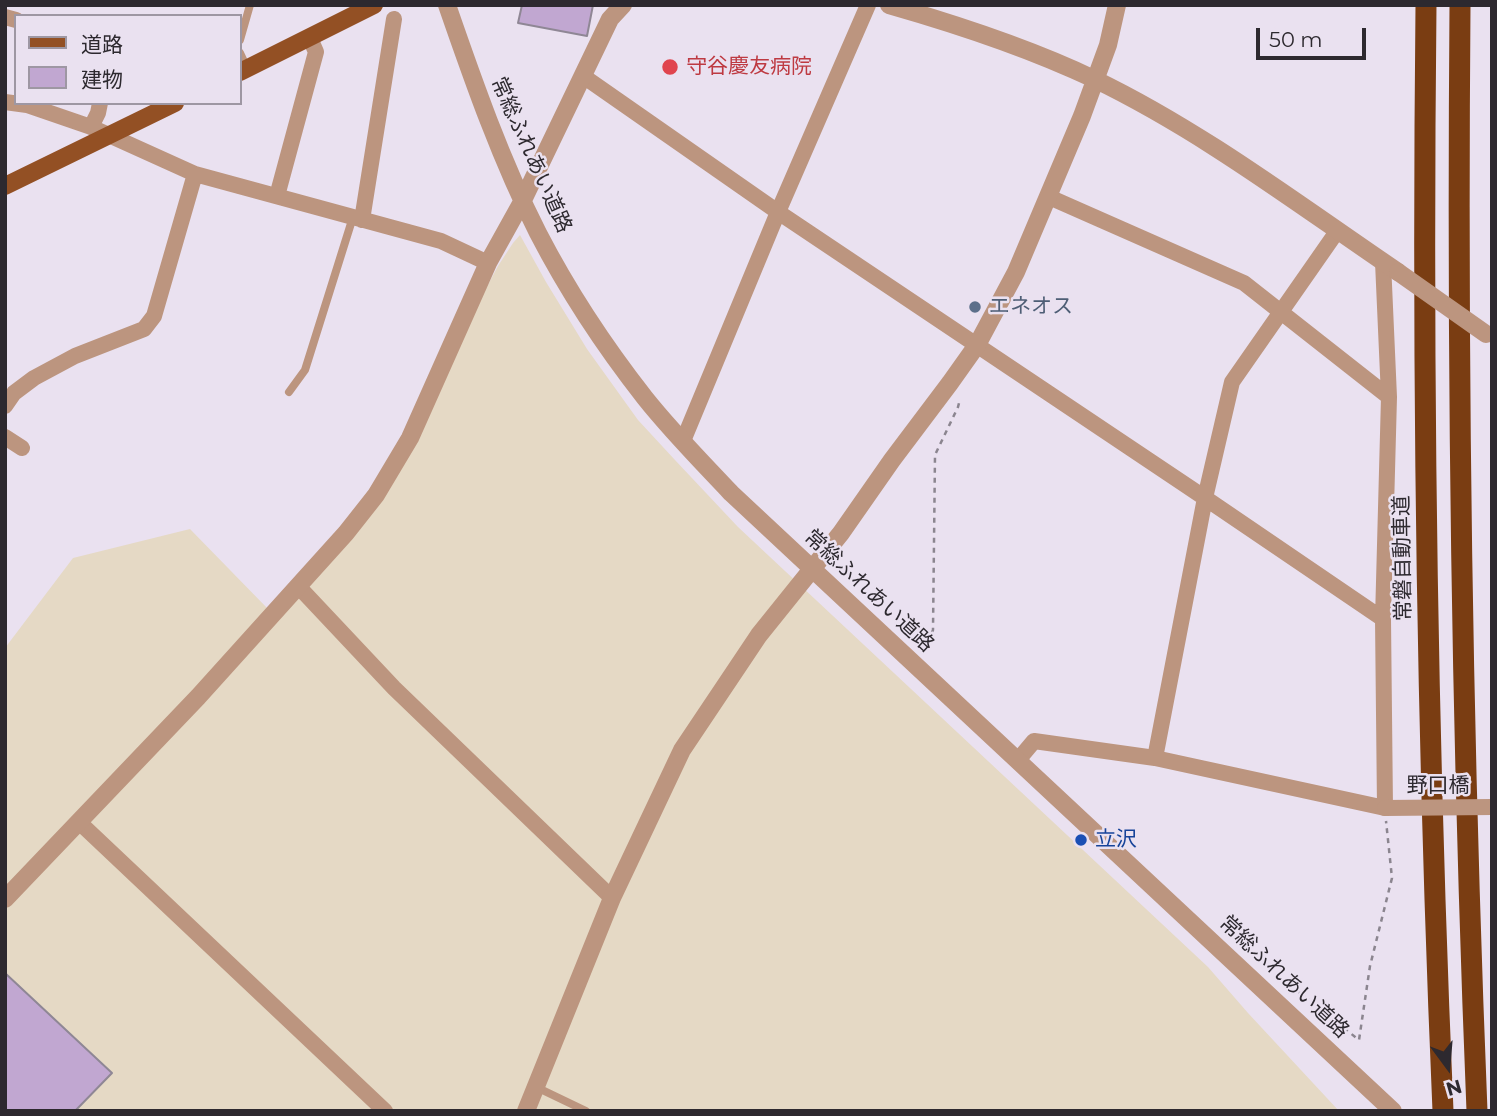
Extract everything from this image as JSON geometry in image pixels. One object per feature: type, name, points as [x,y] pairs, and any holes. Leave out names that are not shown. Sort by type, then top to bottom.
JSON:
[{"type":"highway","name":"常磐自動車道","points":[[1426,5],[1425,269],[1429,621],[1443,1111]]},
{"type":"highway","points":[[1460,5],[1459,272],[1463,619],[1477,1111]]},
{"type":"main road","points":[[242,65],[310,38],[374,5]]},
{"type":"main road","points":[[5,186],[171,105]]},
{"type":"street","name":"常総ふれあい道路","points":[[447,5],[495,138],[523,200],[557,267],[607,346],[646,399],[731,493],[1393,1111]]},
{"type":"street","points":[[5,899],[198,697],[376,495],[410,438],[488,263],[523,200],[610,19],[623,5]]},
{"type":"street","points":[[682,441],[868,5]]},
{"type":"street","points":[[889,5],[972,31],[1059,64],[1095,79],[1164,116],[1338,230],[1489,335]]},
{"type":"street","points":[[526,1111],[612,898],[682,750],[759,635],[841,533],[977,345],[1016,272],[1083,116],[1108,45],[1117,5]]},
{"type":"street","points":[[358,219],[394,19]]},
{"type":"street","points":[[277,197],[316,52],[310,38]]},
{"type":"street","points":[[583,76],[778,212],[1383,619]]},
{"type":"street","points":[[27,105],[91,127],[195,174],[441,242],[488,263]]},
{"type":"street","points":[[91,127],[100,105]]},
{"type":"street","points":[[7,399],[34,378],[75,356],[144,329],[154,316],[195,174]]},
{"type":"street","points":[[1049,197],[1244,283],[1389,397]]},
{"type":"street","points":[[1155,758],[1205,498],[1232,382],[1338,230]]},
{"type":"street","points":[[1385,808],[1383,619],[1391,267]]},
{"type":"street","points":[[5,437],[22,448]]},
{"type":"street","points":[[298,586],[394,688],[612,898]]},
{"type":"street","name":"野口橋","points":[[1018,760],[1034,741],[1155,758],[1385,808],[1492,807]]},
{"type":"street","points":[[79,822],[385,1111]]},
{"type":"lane","points":[[242,33],[250,5]]},
{"type":"lane","points":[[289,392],[305,370],[358,219]]},
{"type":"lane","points":[[536,1087],[586,1111]]},
{"type":"path","points":[[916,666],[933,630],[935,455],[958,407],[960,396],[950,383]]},
{"type":"path","points":[[1273,998],[1295,989],[1359,1040],[1370,966],[1392,878],[1385,808]]},
{"type":"shaded area","points":[[520,235],[587,349],[638,420],[675,460],[738,527],[1208,967],[1339,1111],[5,1111],[5,648],[73,558],[190,529],[269,610],[349,517],[402,444],[498,266]]},
{"type":"building","points":[[522,5],[593,5],[587,36],[518,23]]},
{"type":"building","points":[[5,973],[112,1073],[75,1111],[5,1111]]},
{"type":"place","name":"守谷慶友病院","points":[[670,67]]},
{"type":"place","name":"エネオス","points":[[975,307]]},
{"type":"place","name":"立沢","points":[[1081,840]]}]
